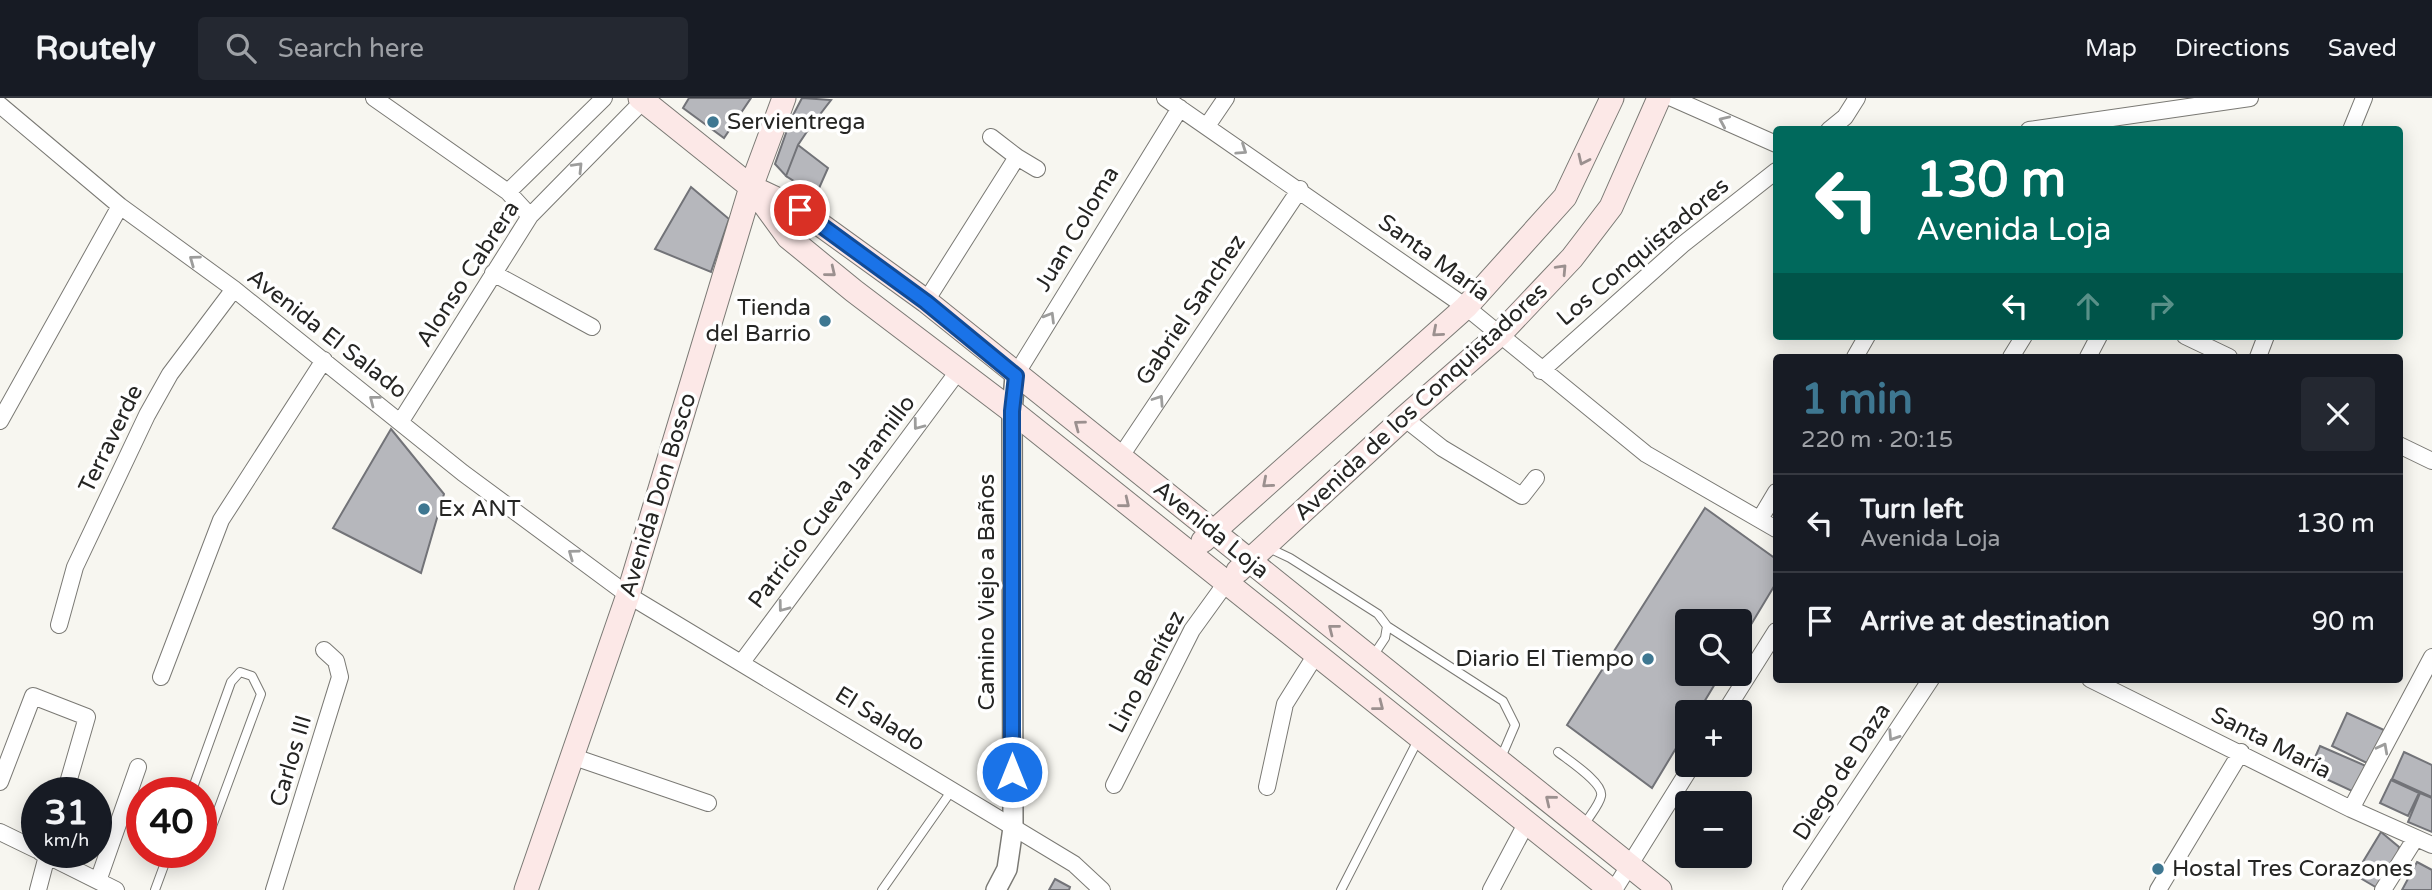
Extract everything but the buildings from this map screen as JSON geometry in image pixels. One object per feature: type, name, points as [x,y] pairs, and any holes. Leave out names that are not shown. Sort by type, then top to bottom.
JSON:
[{"type":"main road","name":"Avenida Don Bosco","points":[[526,890],[575,757],[628,595],[751,187],[784,98]]},
{"type":"main road","name":"Avenida de los Conquistadores","points":[[1188,553],[1466,307],[1565,197],[1612,98]]},
{"type":"main road","name":"Avenida de los Conquistadores","points":[[1226,583],[1404,418],[1500,334],[1572,258],[1611,207],[1659,98]]},
{"type":"main road","name":"Avenida Loja","points":[[641,99],[751,187],[800,210],[926,302],[1248,562],[1584,826],[1660,890]]},
{"type":"main road","name":"Avenida Loja","points":[[751,187],[788,237],[1012,411],[1315,656],[1612,890]]},
{"type":"street","points":[[374,98],[508,192],[530,216]]},
{"type":"street","name":"Alonso Cabrera","points":[[508,192],[604,98]]},
{"type":"street","name":"Santa María","points":[[1165,98],[1300,189],[1466,307],[1541,371],[1646,454],[1773,527]]},
{"type":"street","points":[[1207,126],[1226,98]]},
{"type":"street","points":[[1672,98],[1773,143]]},
{"type":"street","points":[[1834,126],[1845,117],[1857,98]]},
{"type":"street","points":[[2057,126],[2250,98]]},
{"type":"street","points":[[2353,126],[2364,98]]},
{"type":"street","name":"Alonso Cabrera","points":[[401,421],[530,216],[641,99]]},
{"type":"street","name":"Avenida El Salado","points":[[0,105],[121,206],[324,360],[463,473],[628,595]]},
{"type":"street","name":"Juan Coloma","points":[[1016,376],[1180,108]]},
{"type":"street","points":[[991,137],[1037,169]]},
{"type":"street","points":[[926,302],[1017,156]]},
{"type":"street","name":"Los Conquistadores","points":[[1541,371],[1682,245],[1773,173]]},
{"type":"street","name":"Gabriel Sanchez","points":[[1121,457],[1300,189]]},
{"type":"street","points":[[0,421],[121,206]]},
{"type":"street","points":[[493,273],[592,327]]},
{"type":"street","name":"Terraverde","points":[[59,625],[75,567],[147,415],[170,374],[233,289]]},
{"type":"street","points":[[2193,340],[2221,354]]},
{"type":"street","points":[[161,677],[221,520],[324,360]]},
{"type":"street","name":"Patricio Cueva Jaramillo","points":[[743,662],[959,370]]},
{"type":"street","name":"Camino Viejo a Baños","points":[[996,890],[1007,869],[1013,828],[1012,411],[1016,376]]},
{"type":"street","points":[[1404,418],[1441,448],[1522,496],[1536,478]]},
{"type":"street","points":[[2403,447],[2432,461]]},
{"type":"street","points":[[1760,519],[1773,497]]},
{"type":"street","name":"Lino Benítez","points":[[1114,785],[1192,630],[1226,583]]},
{"type":"street","name":"El Salado","points":[[628,595],[1074,864],[1102,890]]},
{"type":"street","points":[[1733,700],[1773,636]]},
{"type":"street","name":"Carlos III","points":[[274,890],[341,677],[336,662],[324,649]]},
{"type":"street","points":[[1267,787],[1286,704],[1315,656]]},
{"type":"street","points":[[2351,809],[2432,657]]},
{"type":"street","name":"Diego de Daza","points":[[1791,890],[1928,683]]},
{"type":"street","name":"Santa María","points":[[2098,683],[2351,809],[2432,845]]},
{"type":"street","points":[[0,782],[33,696],[87,717],[70,777]]},
{"type":"street","points":[[2158,890],[2241,752]]},
{"type":"street","points":[[575,757],[708,803]]},
{"type":"street","points":[[98,881],[138,767]]},
{"type":"street","points":[[1612,890],[1684,777]]},
{"type":"street","points":[[1491,890],[1527,822]]},
{"type":"street","points":[[0,832],[21,842]]},
{"type":"street","points":[[2383,890],[2415,839]]},
{"type":"street","points":[[38,890],[41,868]]},
{"type":"street","points":[[72,868],[116,890]]},
{"type":"lane","points":[[1265,546],[1290,558],[1378,614],[1387,626],[1503,701],[1515,725],[1500,760]]},
{"type":"lane","points":[[1371,659],[1384,638],[1387,626]]},
{"type":"lane","points":[[197,777],[231,682],[240,672],[252,676],[261,694],[217,813]]},
{"type":"lane","points":[[1341,890],[1420,738]]},
{"type":"lane","points":[[1558,752],[1601,789],[1601,797],[1584,826]]},
{"type":"lane","points":[[882,890],[952,790]]},
{"type":"lane","points":[[155,890],[163,868]]},
{"type":"place","name":"Servientrega","points":[[713,122]]},
{"type":"place","name":"Tienda del Barrio","points":[[825,321]]},
{"type":"place","name":"Ex ANT","points":[[424,509]]},
{"type":"place","name":"Diario El Tiempo","points":[[1648,659]]},
{"type":"place","name":"Hostal Tres Corazones","points":[[2158,869]]},
{"type":"route","points":[[800,210],[926,302],[1016,376],[1012,411],[1012,772]]}]
